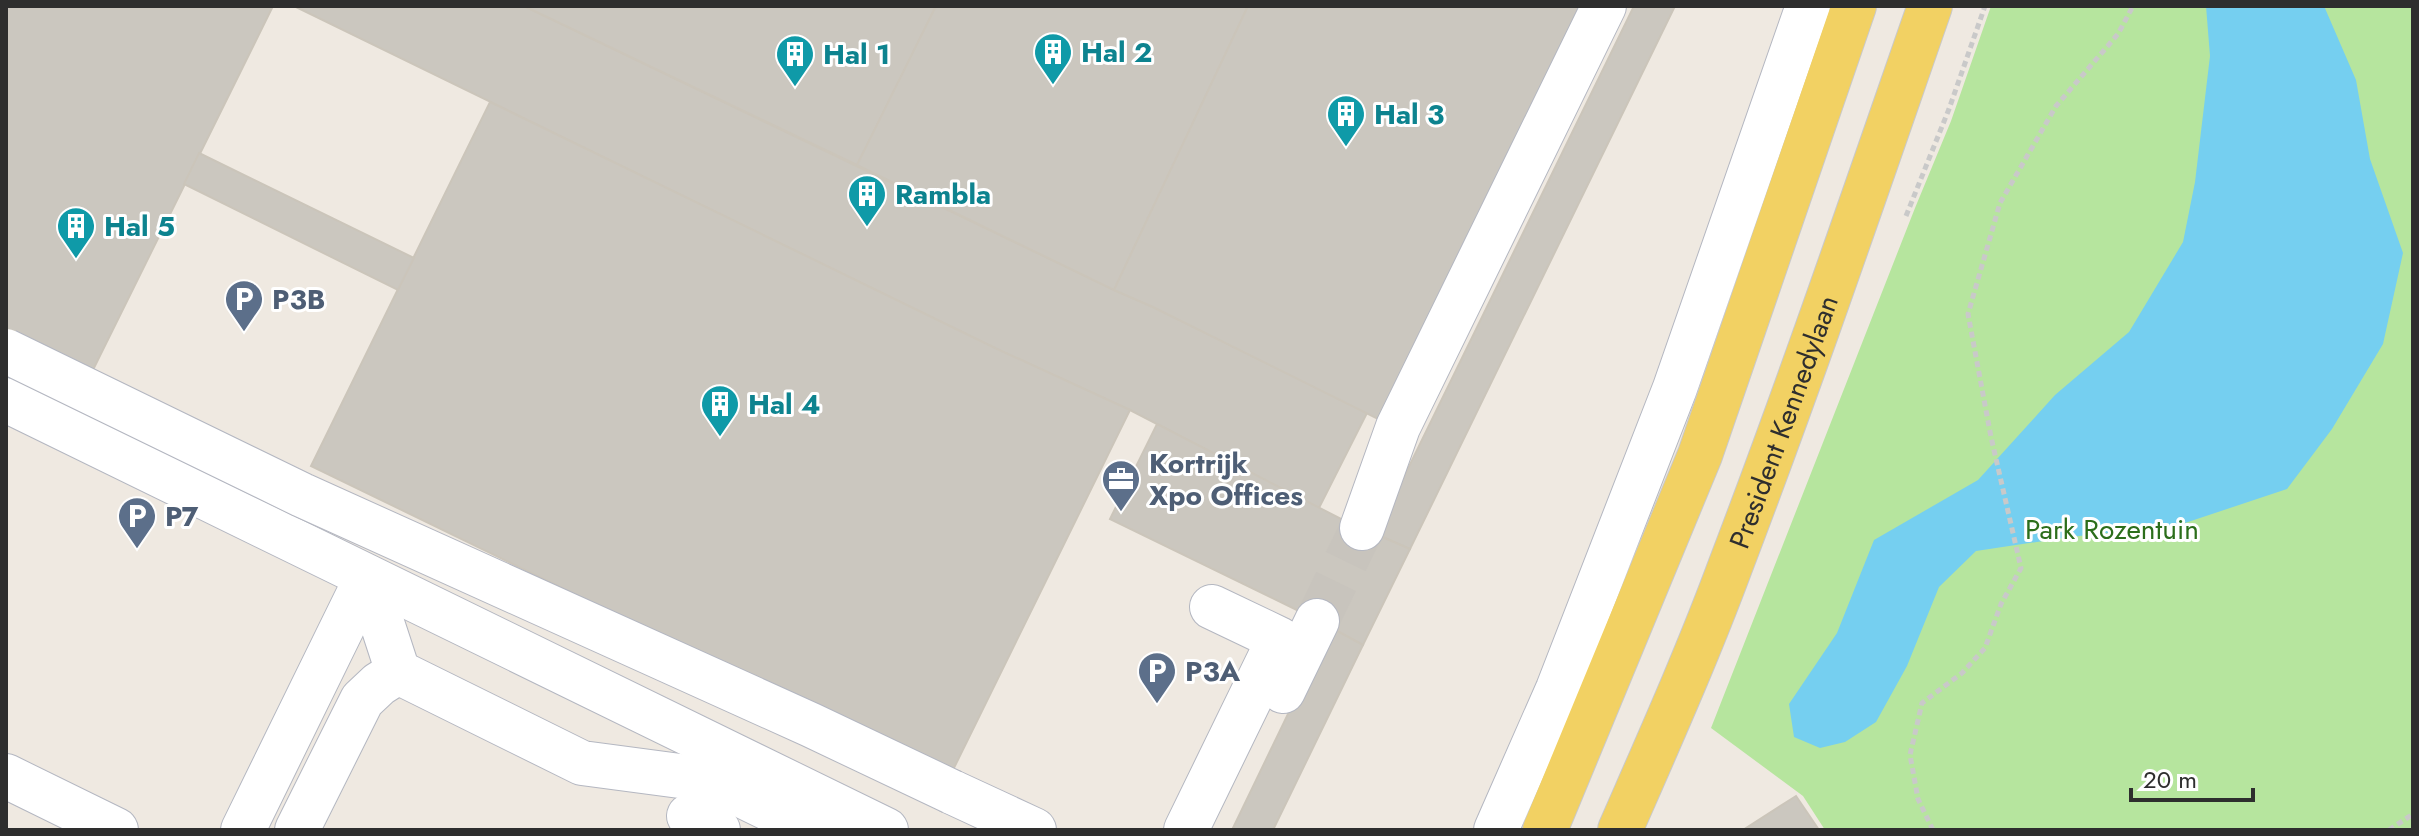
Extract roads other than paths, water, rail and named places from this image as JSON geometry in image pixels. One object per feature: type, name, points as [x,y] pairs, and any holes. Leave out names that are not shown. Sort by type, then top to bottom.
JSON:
[{"type":"main road","points":[[1545,830],[1700,455],[1854,6]]},
{"type":"main road","name":"President Kennedylaan","points":[[1620,830],[1730,568],[1930,6]]},
{"type":"lane","points":[[1362,528],[1398,427],[1604,6]]},
{"type":"lane","points":[[1496,830],[1564,675],[1670,402],[1808,6]]},
{"type":"lane","points":[[6,351],[302,495],[811,725],[1034,830]]},
{"type":"lane","points":[[6,400],[886,830]]},
{"type":"lane","points":[[367,577],[398,672],[582,763],[710,780],[813,830]]},
{"type":"lane","points":[[243,830],[367,577]]},
{"type":"lane","points":[[1186,830],[1279,639],[1212,607]]},
{"type":"lane","points":[[1216,830],[1317,621]]},
{"type":"lane","points":[[614,697],[646,627]]},
{"type":"lane","points":[[297,830],[362,700],[398,672]]},
{"type":"lane","points":[[6,776],[116,830]]},
{"type":"water","points":[[2206,6],[2324,6],[2356,80],[2370,159],[2403,253],[2383,344],[2332,429],[2287,489],[2179,525],[1976,551],[1939,587],[1907,666],[1876,722],[1845,742],[1820,748],[1794,737],[1789,704],[1837,633],[1874,540],[1978,480],[2055,395],[2129,332],[2183,242],[2195,182],[2210,56]]},
{"type":"tunnel","points":[[1317,621],[1362,528]]},
{"type":"place","name":"Hal 2","points":[[1053,86]]},
{"type":"place","name":"Hal 1","points":[[795,88]]},
{"type":"place","name":"Hal 3","points":[[1346,148]]},
{"type":"place","name":"Rambla","points":[[867,228]]},
{"type":"place","name":"Hal 5","points":[[76,260]]},
{"type":"place","name":"P3B","points":[[244,333]]},
{"type":"place","name":"Hal 4","points":[[720,438]]},
{"type":"place","name":"Kortrijk Xpo Offices","points":[[1121,513]]},
{"type":"place","name":"P7","points":[[137,550]]},
{"type":"place","name":"P3A","points":[[1157,705]]},
{"type":"park label","name":"Park Rozentuin","points":[[2112,529]]}]
